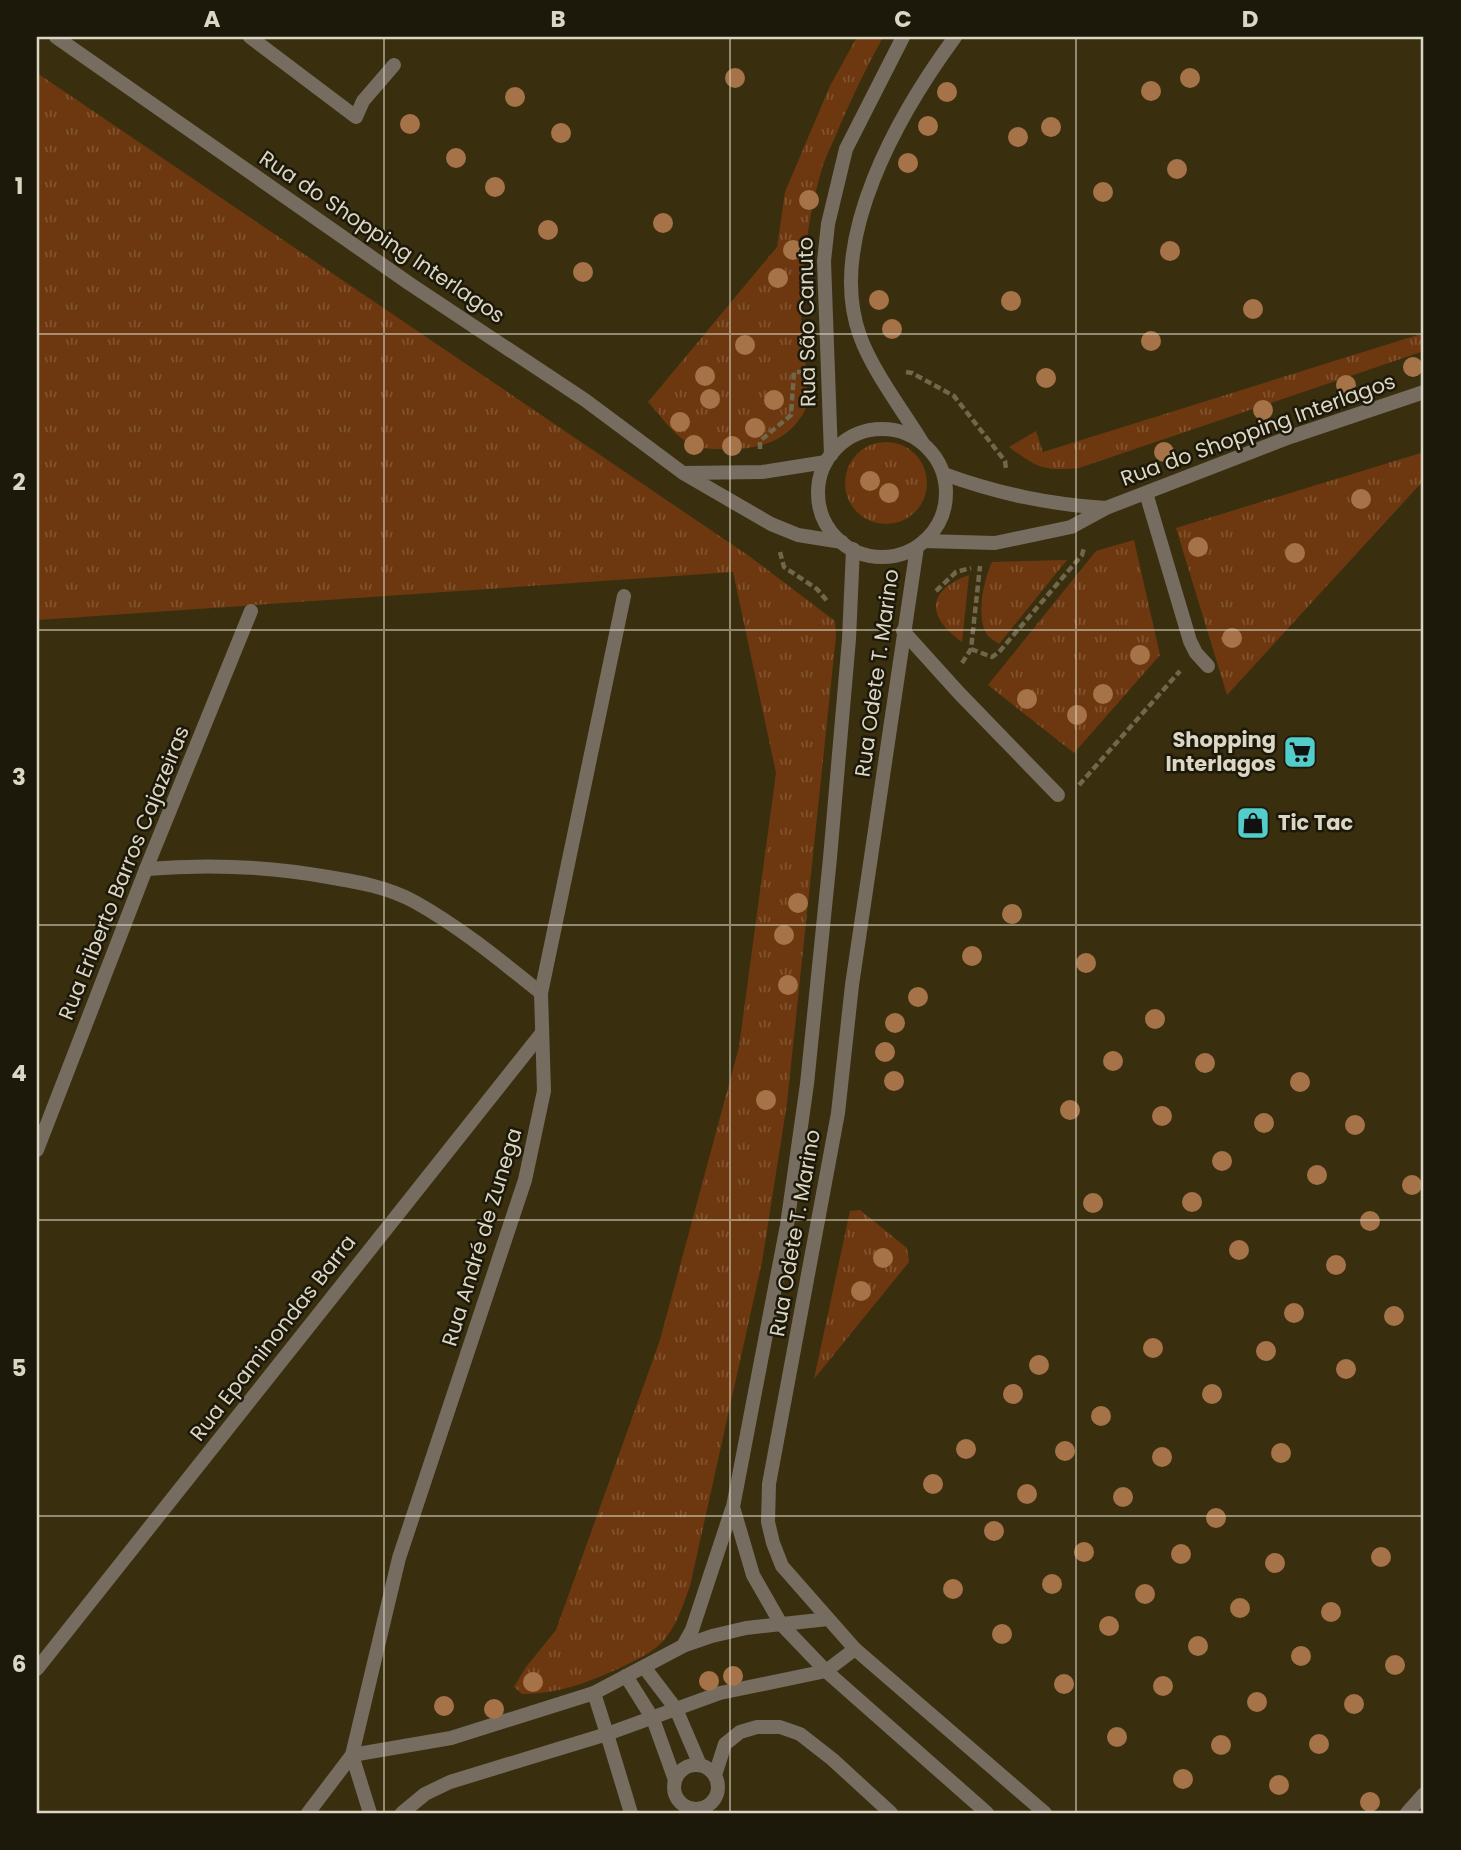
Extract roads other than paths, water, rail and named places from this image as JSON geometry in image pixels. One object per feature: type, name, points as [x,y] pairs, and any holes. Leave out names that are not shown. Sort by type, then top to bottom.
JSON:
[{"type":"street","name":"Rua do Shopping Interlagos","points":[[55,37],[410,284],[585,400],[683,472],[771,524],[798,536],[847,546]]},
{"type":"street","points":[[250,37],[356,117],[363,101],[394,65]]},
{"type":"street","name":"Rua São Canuto","points":[[828,458],[824,261],[828,224],[846,149],[903,37]]},
{"type":"street","points":[[922,442],[903,432],[881,429],[860,432],[842,443],[828,458],[819,483],[820,506],[829,529],[847,546],[865,554],[884,557],[904,554],[920,544],[938,524],[947,499],[944,474],[936,456],[922,442],[860,338],[853,311],[852,278],[856,243],[865,204],[886,150],[925,78],[955,37]]},
{"type":"street","name":"Rua do Shopping Interlagos","points":[[1106,508],[1290,437],[1424,392]]},
{"type":"street","points":[[683,472],[762,472],[828,458]]},
{"type":"street","points":[[944,474],[1007,494],[1059,505],[1106,508]]},
{"type":"street","points":[[1146,493],[1189,641],[1208,666]]},
{"type":"street","points":[[920,544],[995,543],[1071,527],[1106,508]]},
{"type":"street","name":"Rua Odete T. Marino","points":[[920,544],[904,624],[852,985],[838,1113],[769,1484],[768,1522],[782,1566],[855,1649],[1045,1813]]},
{"type":"street","name":"Rua Odete T. Marino","points":[[847,546],[850,611],[830,858],[807,1084],[787,1225],[733,1507],[753,1575],[781,1624],[826,1671],[987,1813]]},
{"type":"street","name":"Rua André de Zunega","points":[[352,1755],[399,1558],[526,1180],[544,1091],[541,993],[624,596]]},
{"type":"street","name":"Rua Eriberto Barros Cajazeiras","points":[[37,1150],[250,611]]},
{"type":"street","points":[[904,624],[959,693],[1058,795]]},
{"type":"street","points":[[146,869],[188,865],[287,870],[378,886],[413,901],[450,924],[541,993]]},
{"type":"street","name":"Rua Epaminondas Barra","points":[[37,1669],[541,1034]]},
{"type":"street","points":[[683,1646],[692,1630],[733,1507]]},
{"type":"street","points":[[309,1813],[352,1755],[451,1738],[594,1693],[683,1646],[746,1628],[828,1619]]},
{"type":"street","points":[[402,1813],[425,1794],[450,1782],[653,1719],[720,1693],[826,1671],[855,1649]]},
{"type":"street","points":[[644,1667],[676,1709],[700,1765],[715,1775]]},
{"type":"street","points":[[626,1676],[653,1719],[675,1780],[677,1799],[691,1811],[714,1800],[718,1793],[715,1775],[725,1744],[740,1732],[757,1727],[780,1727],[800,1734],[891,1813]]},
{"type":"street","points":[[594,1693],[631,1813]]},
{"type":"street","points":[[352,1755],[370,1813]]},
{"type":"street","points":[[675,1780],[689,1766],[700,1765]]},
{"type":"street","points":[[1407,1813],[1424,1794]]},
{"type":"place","name":"Shopping Interlagos","points":[[1300,752]]},
{"type":"place","name":"Tic Tac","points":[[1253,823]]}]
